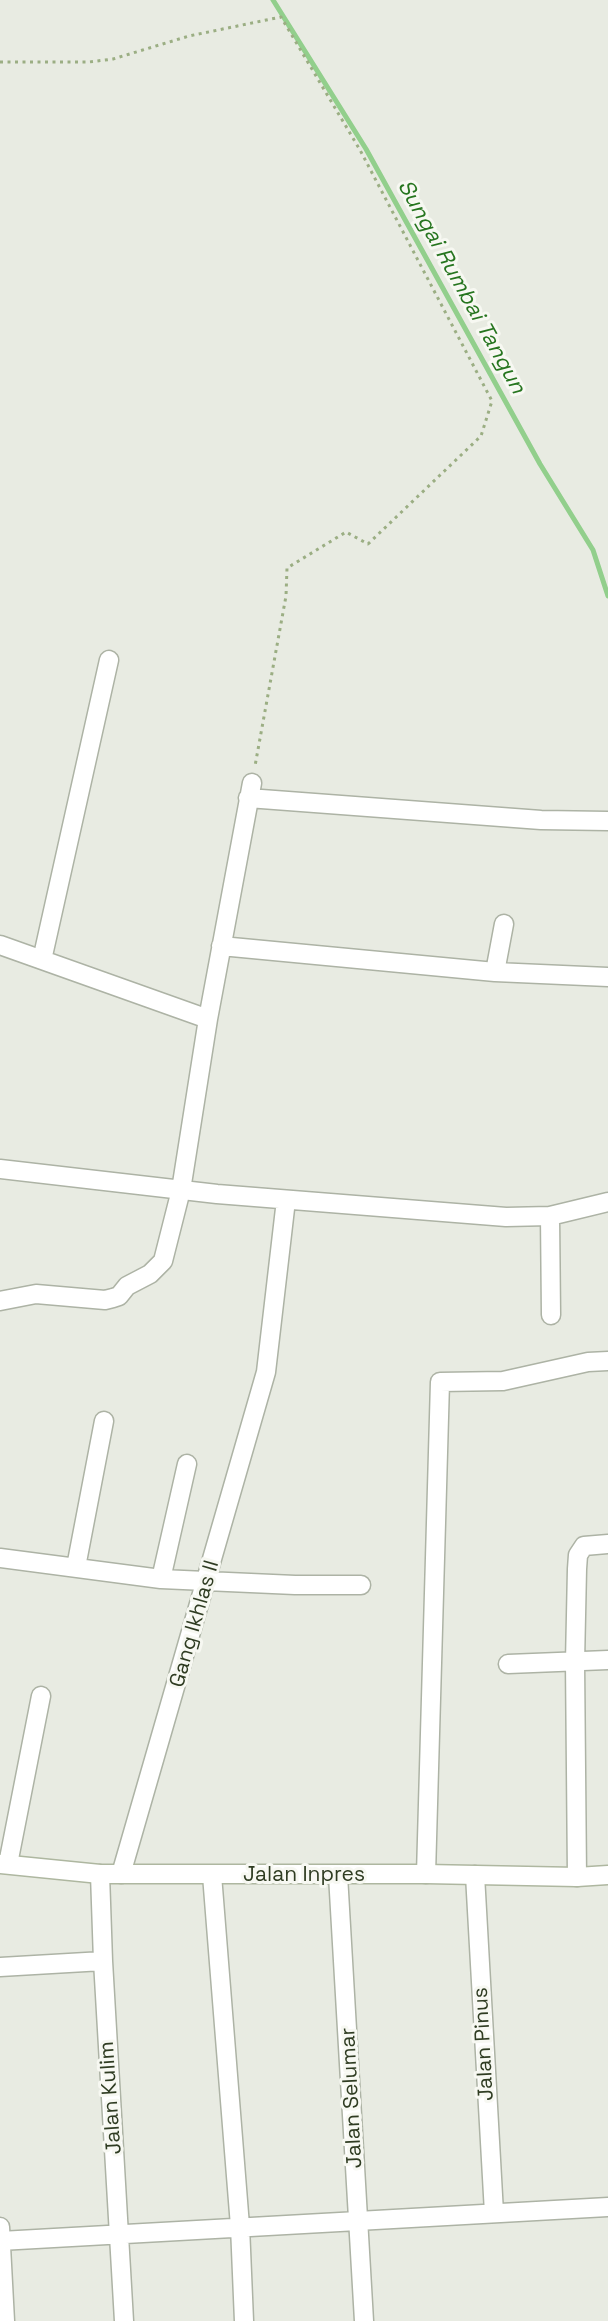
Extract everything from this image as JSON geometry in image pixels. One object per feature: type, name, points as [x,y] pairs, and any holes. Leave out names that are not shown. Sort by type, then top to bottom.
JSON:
[{"type":"street","points":[[42,960],[109,660]]},
{"type":"street","points":[[0,1300],[36,1294],[105,1300],[118,1296],[127,1286],[150,1274],[162,1261],[181,1190],[208,1019],[250,791],[529,819],[608,821]]},
{"type":"street","points":[[495,972],[504,924]]},
{"type":"street","points":[[0,945],[208,1019]]},
{"type":"street","points":[[221,946],[495,972],[608,977]]},
{"type":"street","points":[[0,1169],[286,1200],[506,1217],[550,1216],[608,1202]]},
{"type":"street","name":"Gang Ikhlas II","points":[[121,1874],[207,1581],[267,1365],[286,1200]]},
{"type":"street","points":[[550,1216],[551,1315]]},
{"type":"street","points":[[426,1874],[440,1382],[503,1381],[588,1362],[608,1361]]},
{"type":"street","points":[[76,1568],[104,1421]]},
{"type":"street","points":[[161,1579],[187,1464]]},
{"type":"street","points":[[577,1877],[575,1662],[578,1555],[584,1546],[608,1544]]},
{"type":"street","points":[[0,1558],[161,1579],[362,1586]]},
{"type":"street","points":[[508,1664],[608,1660]]},
{"type":"street","points":[[4,1864],[41,1696]]},
{"type":"street","name":"Jalan Inpres","points":[[4,1864],[100,1874],[426,1874],[577,1877],[608,1875]]},
{"type":"street","name":"Jalan Kulim","points":[[100,1874],[124,2321]]},
{"type":"street","points":[[212,1875],[240,2226],[244,2321]]},
{"type":"street","name":"Jalan Selumar","points":[[338,1875],[364,2321]]},
{"type":"street","name":"Jalan Pinus","points":[[475,1875],[494,2213]]},
{"type":"street","points":[[0,1967],[103,1962]]},
{"type":"street","points":[[5,2321],[0,2236],[120,2234],[608,2207]]},
{"type":"path","points":[[0,62],[89,62],[113,59],[189,36],[280,17],[360,150],[492,401],[481,436],[368,544],[346,532],[287,568],[286,596],[259,746]]},
{"type":"waterway","name":"Sungai Rumbai Tangun","points":[[273,0],[366,149],[540,464],[593,550],[608,596]]}]
